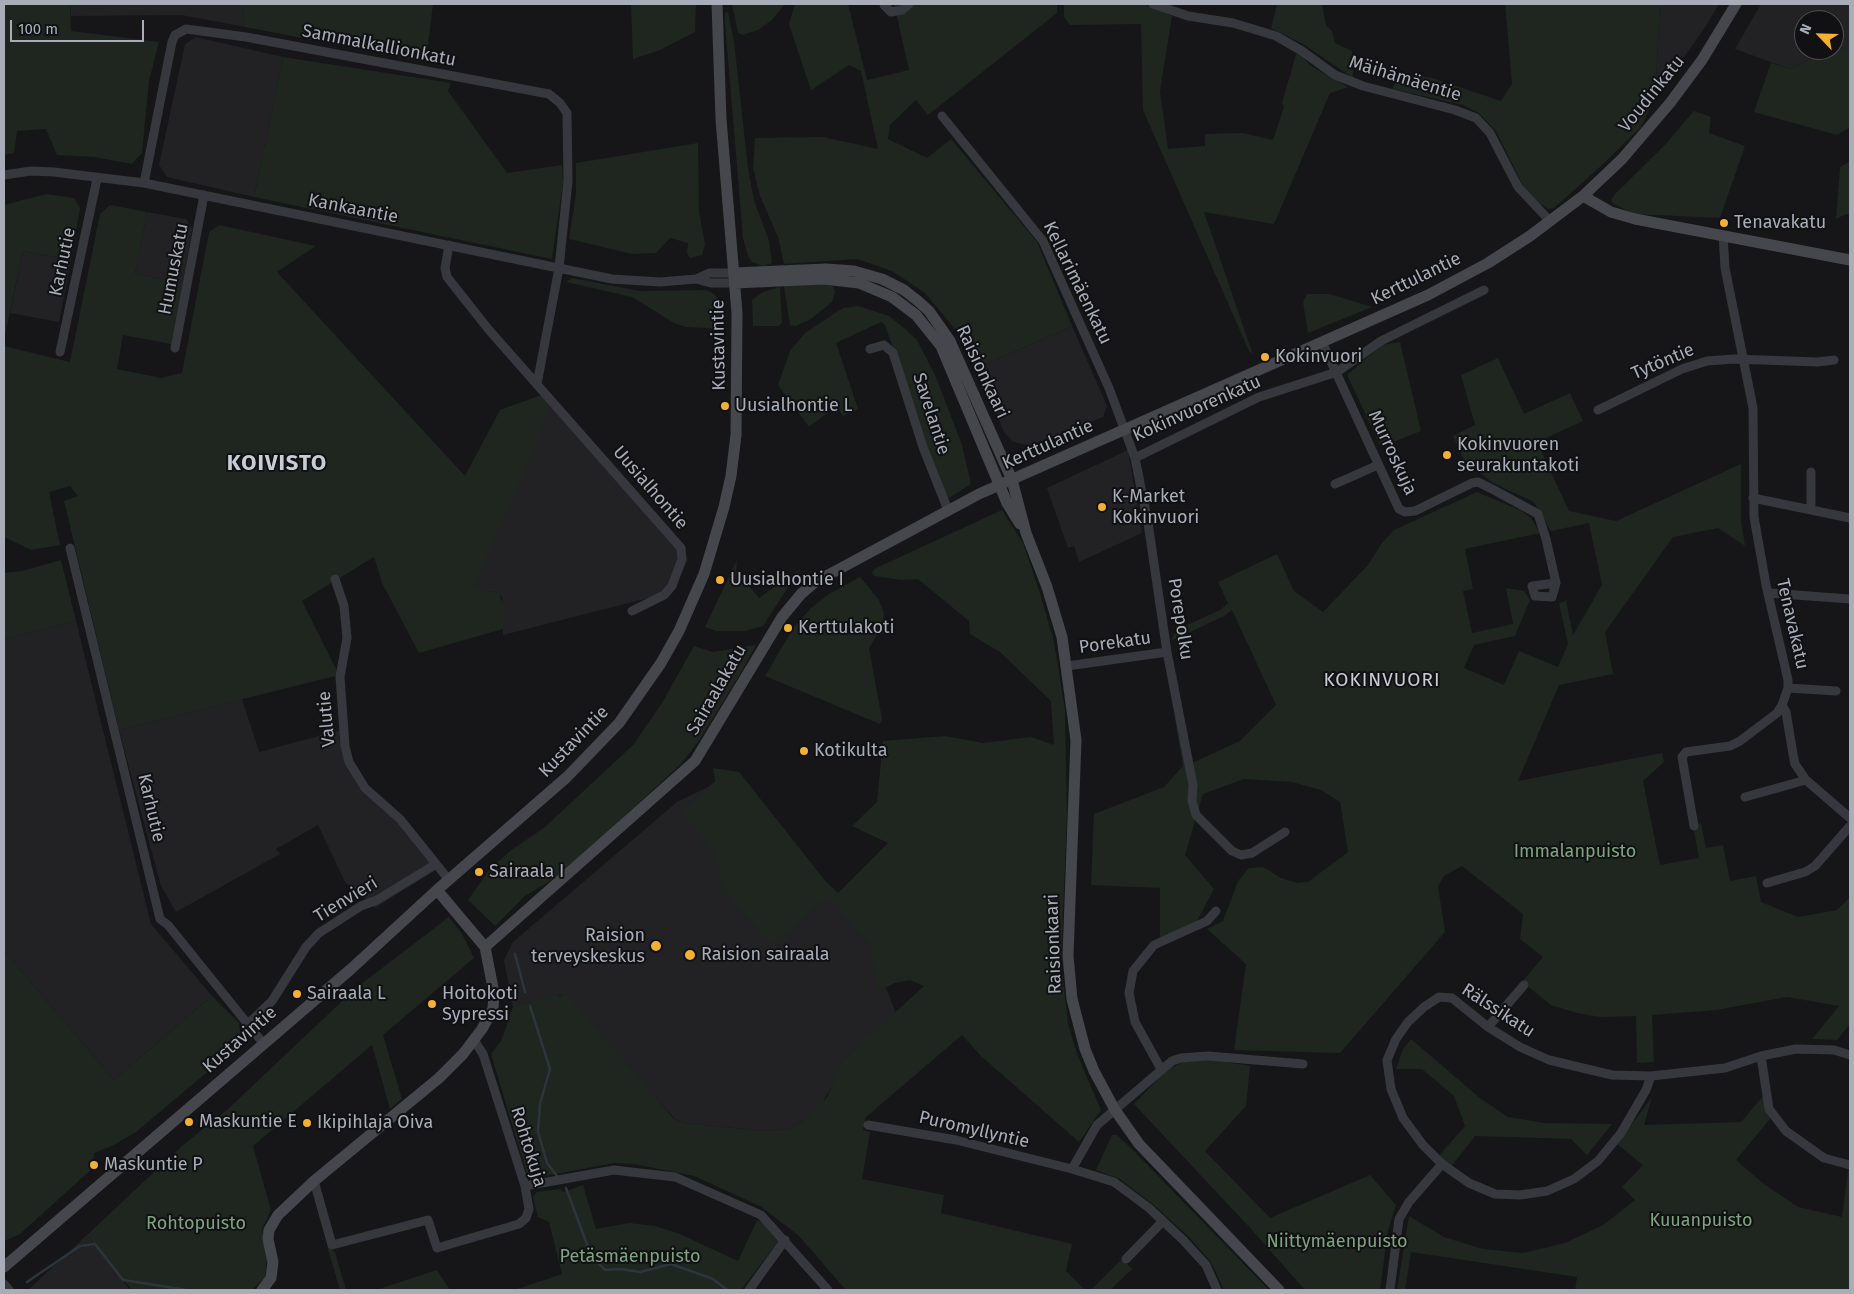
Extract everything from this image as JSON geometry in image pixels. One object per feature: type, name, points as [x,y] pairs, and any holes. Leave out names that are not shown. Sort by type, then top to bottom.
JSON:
[{"type":"main road","name":"Kustavintie","points":[[4,1266],[351,969],[437,890],[568,777],[619,723],[661,663],[689,610],[715,541],[731,476],[736,435],[738,387],[734,278],[715,4]]},
{"type":"main road","name":"Voudinkatu","points":[[1583,196],[1622,159],[1670,103],[1702,60],[1736,4]]},
{"type":"main road","name":"Kerttulantie","points":[[1000,485],[1428,295],[1488,263],[1583,196]]},
{"type":"main road","points":[[1583,196],[1624,217],[1850,260]]},
{"type":"main road","name":"Raisionkaari","points":[[734,278],[840,270],[882,279],[904,290],[929,311],[950,341],[1012,480],[1026,532],[1056,614],[1067,666],[1076,740],[1076,779],[1068,908],[1070,981],[1076,1016],[1085,1048],[1115,1110],[1139,1144],[1279,1290]]},
{"type":"main road","name":"Raisionkaari","points":[[734,278],[841,280],[877,290],[903,304],[930,330],[941,346],[1007,503],[1026,532]]},
{"type":"main road","name":"Sairaalakatu","points":[[485,947],[695,761],[768,638],[801,594],[830,572],[1000,485]]},
{"type":"main road","points":[[262,1290],[271,1278],[273,1270],[268,1239],[272,1222],[285,1207],[314,1181],[439,1078],[474,1040],[489,1018],[495,1003],[485,947],[437,890]]},
{"type":"street","points":[[884,5],[891,12],[902,10],[909,4]]},
{"type":"street","name":"Mäihämäentie","points":[[1153,4],[1188,16],[1233,23],[1276,36],[1302,51],[1335,75],[1363,86],[1455,110],[1476,118],[1490,132],[1518,187],[1550,221]]},
{"type":"street","name":"Sammalkallionkatu","points":[[144,183],[172,42],[175,35],[186,29],[246,37],[549,94],[560,103],[567,114],[568,181],[559,268]]},
{"type":"street","name":"Kellarimäenkatu","points":[[942,116],[1043,241],[1109,388],[1125,431]]},
{"type":"street","name":"Kankaantie","points":[[4,175],[31,171],[54,172],[144,183],[612,279],[637,282],[696,279],[711,283],[734,278]]},
{"type":"street","name":"Karhutie","points":[[60,352],[97,178]]},
{"type":"street","name":"Humuskatu","points":[[175,348],[204,195]]},
{"type":"street","name":"Tenavakatu","points":[[1723,235],[1725,268],[1744,360],[1754,423],[1752,498],[1759,552],[1788,688],[1782,705]]},
{"type":"street","name":"Uusialhontie","points":[[448,245],[445,268],[447,277],[489,330],[681,548],[682,559],[672,586],[664,595],[632,611]]},
{"type":"street","points":[[537,384],[559,268]]},
{"type":"street","name":"Kokinvuorenkatu","points":[[1125,431],[1134,458],[1259,397],[1337,372],[1381,341],[1484,290]]},
{"type":"street","name":"Murroskuja","points":[[1322,342],[1400,509],[1405,512],[1415,511],[1472,483],[1478,482],[1538,514],[1556,583]]},
{"type":"street","name":"Savelantie","points":[[870,349],[884,345],[893,353],[923,447],[948,510]]},
{"type":"street","name":"Tytöntie","points":[[1598,410],[1695,364],[1707,361],[1818,362],[1834,360]]},
{"type":"street","name":"Porepolku","points":[[1134,458],[1148,523],[1167,652],[1193,785],[1192,801],[1196,815],[1232,851],[1241,855],[1252,853],[1285,832]]},
{"type":"street","points":[[1335,484],[1378,465]]},
{"type":"street","points":[[1811,472],[1811,510]]},
{"type":"street","points":[[1752,498],[1850,518]]},
{"type":"street","name":"Karhutie","points":[[70,548],[160,919],[263,1043]]},
{"type":"street","name":"Valutie","points":[[335,579],[344,606],[347,638],[340,677],[345,746],[349,762],[365,788],[400,819],[449,880]]},
{"type":"street","points":[[1769,593],[1850,599]]},
{"type":"street","name":"Porekatu","points":[[1067,666],[1167,652]]},
{"type":"street","points":[[1788,688],[1836,691]]},
{"type":"street","points":[[1694,826],[1682,757],[1686,752],[1730,746],[1740,742],[1777,713],[1782,705],[1786,712],[1795,764],[1806,780],[1850,818]]},
{"type":"street","points":[[1745,796],[1806,780]]},
{"type":"street","points":[[1767,883],[1805,872],[1815,866],[1850,826]]},
{"type":"street","name":"Tienvieri","points":[[248,1024],[272,1001],[306,947],[319,932],[360,906],[377,900],[436,864]]},
{"type":"street","points":[[1160,1069],[1135,1022],[1129,993],[1133,972],[1154,945],[1207,921],[1216,910]]},
{"type":"street","points":[[1488,1027],[1524,986]]},
{"type":"street","name":"Rälssikatu","points":[[1651,1076],[1646,1090],[1621,1133],[1598,1161],[1574,1179],[1547,1190],[1520,1195],[1495,1194],[1469,1183],[1442,1164],[1423,1145],[1404,1118],[1392,1089],[1386,1060],[1396,1039],[1408,1022],[1424,1007],[1439,997],[1452,998],[1488,1027],[1520,1047],[1549,1060],[1612,1075],[1651,1076],[1725,1068],[1761,1056],[1808,1049],[1834,1050],[1850,1055]]},
{"type":"street","name":"Rohtokuja","points":[[314,1181],[332,1245],[428,1220],[437,1248],[520,1224],[526,1218],[529,1209],[525,1186],[483,1054],[474,1040]]},
{"type":"street","points":[[1072,1169],[1097,1125],[1160,1069],[1172,1061],[1192,1056],[1303,1064]]},
{"type":"street","points":[[1761,1056],[1769,1109],[1786,1131],[1824,1158],[1850,1166]]},
{"type":"street","name":"Puromyllyntie","points":[[868,1125],[956,1140],[1072,1169],[1114,1182],[1163,1221],[1206,1265],[1217,1290]]},
{"type":"street","points":[[1390,1290],[1399,1218],[1409,1202],[1442,1164]]},
{"type":"street","points":[[525,1186],[614,1170],[675,1177],[762,1215],[828,1290]]},
{"type":"street","points":[[1126,1258],[1163,1221]]},
{"type":"street","points":[[749,1290],[785,1240]]},
{"type":"street","points":[[4,1284],[9,1290]]},
{"type":"shaded area","points":[[70,4],[243,4],[245,27],[181,15],[71,16]]},
{"type":"shaded area","points":[[1660,4],[1719,4],[1704,29],[1655,97]]},
{"type":"shaded area","points":[[1761,4],[1850,4],[1850,51],[1844,50],[1844,10],[1794,10],[1794,60],[1810,60],[1790,69],[1735,49]]},
{"type":"shaded area","points":[[196,37],[283,57],[254,197],[167,177],[159,165],[185,44]]},
{"type":"shaded area","points":[[147,212],[186,219],[192,229],[183,283],[135,274]]},
{"type":"shaded area","points":[[23,251],[71,260],[59,322],[10,313]]},
{"type":"shaded area","points":[[1072,326],[1107,406],[1103,417],[1031,446],[1013,442],[1004,432],[977,368]]},
{"type":"shaded area","points":[[542,395],[688,560],[672,592],[503,635],[502,597],[496,592],[473,589],[500,410]]},
{"type":"shaded area","points":[[1128,450],[1142,533],[1079,562],[1074,546],[1068,548],[1047,488]]},
{"type":"shaded area","points":[[76,621],[151,924],[212,996],[114,1080],[4,951],[4,639]]},
{"type":"shaded area","points":[[242,699],[259,752],[341,730],[339,739],[347,766],[379,799],[436,870],[375,908],[345,882],[318,825],[276,849],[280,854],[176,912],[161,886],[119,730]]},
{"type":"shaded area","name":"Raision sairaala","points":[[739,772],[826,882],[838,893],[869,942],[896,1014],[844,1059],[839,1074],[819,1108],[808,1118],[789,1129],[765,1131],[683,1123],[675,1119],[561,995],[513,1007],[504,960],[513,942],[677,802]]},
{"type":"shaded area","points":[[87,1235],[130,1290],[29,1289]]},
{"type":"green space","points":[[4,4],[70,4],[71,31],[159,42],[149,81],[142,153],[132,164],[94,157],[57,155],[46,129],[17,131],[14,153],[4,155]]},
{"type":"green space","points":[[243,4],[433,4],[426,62],[245,27]]},
{"type":"green space","points":[[631,4],[696,4],[695,32],[660,50],[633,59]]},
{"type":"green space","points":[[732,4],[785,4],[772,20],[758,30],[743,35],[738,33]]},
{"type":"green space","points":[[795,4],[848,4],[867,80],[909,70],[894,4],[1057,4],[1057,13],[928,115],[916,100],[890,125],[888,139],[927,158],[951,139],[1037,242],[1072,326],[977,368],[954,328],[925,293],[892,271],[857,259],[784,264],[778,237],[760,196],[753,168],[755,138],[823,137],[878,149],[861,71],[849,65],[811,90],[789,24]]},
{"type":"green space","points":[[1064,4],[1144,4],[1172,16],[1160,91],[1168,149],[1205,146],[1205,134],[1243,133],[1273,140],[1284,107],[1282,103],[1297,51],[1311,66],[1348,87],[1330,93],[1274,224],[1204,212],[1253,355],[1249,351],[1143,110],[1141,24],[1070,25],[1064,17]]},
{"type":"green space","points":[[1277,4],[1322,4],[1326,25],[1332,31],[1335,43],[1352,51],[1353,78],[1303,44],[1271,28]]},
{"type":"green space","points":[[1505,4],[1660,4],[1655,97],[1641,127],[1554,208],[1548,209],[1538,202],[1523,186],[1496,131],[1479,113],[1463,105],[1392,89],[1400,73],[1432,78],[1501,101],[1512,84]]},
{"type":"green space","points":[[728,12],[734,41],[748,168],[754,200],[769,241],[772,263],[763,266],[752,262],[748,256],[743,238],[725,23],[725,13]]},
{"type":"green space","points":[[1844,50],[1850,51],[1850,127],[1837,135],[1754,112],[1771,63],[1790,69],[1810,60],[1844,60]]},
{"type":"green space","points":[[283,57],[451,83],[448,91],[507,173],[562,165],[563,183],[552,259],[254,197]]},
{"type":"green space","points":[[1694,111],[1711,117],[1709,133],[1745,146],[1720,218],[1634,214],[1612,203],[1611,200],[1615,194],[1662,148]]},
{"type":"green space","points":[[698,143],[699,212],[705,244],[702,255],[690,258],[687,253],[688,243],[670,238],[656,253],[632,254],[569,239],[576,194],[576,163]]},
{"type":"green space","points":[[1850,161],[1850,215],[1846,214],[1836,219],[1840,167]]},
{"type":"green space","points":[[46,194],[74,198],[80,208],[71,260],[23,251],[4,339],[4,205]]},
{"type":"green space","points":[[110,205],[147,212],[135,274],[183,283],[171,344],[123,335],[117,369],[161,378],[182,373],[209,232],[219,225],[316,246],[277,272],[465,476],[500,410],[542,395],[550,404],[529,461],[473,588],[499,593],[503,605],[503,629],[419,653],[382,583],[374,557],[302,601],[339,675],[119,730],[64,501],[78,496],[70,486],[49,492],[60,545],[31,550],[4,537],[4,346],[70,362],[100,214]]},
{"type":"green space","points":[[572,278],[640,291],[706,290],[714,294],[719,300],[724,316],[725,329],[686,327],[674,323],[632,297],[566,282]]},
{"type":"green space","points":[[820,283],[833,286],[835,291],[832,302],[811,319],[796,326],[790,325],[784,286]]},
{"type":"green space","points":[[780,287],[782,322],[779,326],[753,326],[752,300],[763,292]]},
{"type":"green space","points":[[1307,294],[1330,294],[1372,307],[1308,333],[1303,302]]},
{"type":"green space","points":[[858,306],[889,316],[903,327],[917,340],[936,377],[962,445],[971,484],[949,498],[944,494],[885,325],[881,322],[836,343],[858,409],[843,416],[836,406],[809,427],[778,385],[790,351],[805,333],[843,308]]},
{"type":"green space","points":[[1400,342],[1421,431],[1381,447],[1347,375],[1382,345]]},
{"type":"green space","name":"Immalanpuisto","points":[[1498,358],[1524,414],[1570,393],[1583,421],[1537,442],[1569,511],[1616,521],[1741,464],[1741,521],[1745,546],[1718,528],[1673,537],[1605,632],[1613,674],[1559,685],[1518,781],[1662,753],[1664,762],[1643,781],[1660,865],[1699,858],[1693,825],[1701,823],[1706,848],[1723,845],[1730,881],[1756,876],[1761,902],[1798,917],[1837,910],[1850,897],[1850,1024],[1837,1040],[1812,1039],[1839,1006],[1787,997],[1716,1010],[1652,1015],[1654,1062],[1637,1063],[1636,1016],[1600,1017],[1577,1013],[1551,1005],[1522,982],[1543,957],[1520,939],[1523,914],[1462,866],[1444,876],[1438,886],[1445,932],[1340,1053],[1234,1050],[1246,964],[1207,929],[1223,921],[1238,881],[1249,868],[1263,867],[1281,878],[1297,883],[1308,882],[1348,852],[1340,802],[1321,790],[1292,782],[1244,779],[1203,794],[1185,855],[1214,889],[1197,921],[1160,941],[1160,888],[1091,885],[1094,814],[1164,787],[1183,766],[1167,671],[1176,673],[1192,763],[1240,741],[1276,705],[1232,610],[1224,616],[1171,641],[1176,630],[1220,610],[1228,603],[1218,582],[1277,554],[1294,591],[1323,612],[1368,565],[1382,543],[1394,530],[1477,492],[1522,511],[1531,518],[1540,533],[1465,549],[1473,589],[1463,591],[1472,633],[1513,624],[1506,588],[1524,591],[1530,600],[1515,636],[1474,645],[1464,668],[1504,685],[1519,651],[1558,667],[1568,644],[1559,603],[1566,601],[1573,635],[1602,585],[1589,523],[1551,531],[1534,502],[1493,483],[1477,470],[1470,473],[1453,436],[1475,425],[1461,375]]},
{"type":"green space","points":[[1002,510],[1023,543],[1054,642],[1065,710],[1067,815],[1061,964],[1068,1023],[1077,1054],[1101,1110],[1079,1142],[981,1056],[962,1035],[866,1117],[863,1130],[870,1132],[862,1179],[944,1195],[941,1213],[1072,1244],[1066,1271],[1085,1290],[846,1290],[798,1235],[760,1206],[694,1176],[634,1164],[614,1163],[540,1177],[527,1174],[491,1054],[501,1041],[513,1007],[554,996],[568,996],[674,1119],[683,1123],[765,1131],[789,1129],[808,1118],[827,1097],[844,1059],[924,986],[910,980],[895,983],[878,991],[869,942],[827,897],[772,945],[724,890],[715,853],[682,813],[715,781],[713,768],[739,772],[826,882],[838,893],[888,843],[852,826],[877,802],[883,741],[945,736],[983,743],[1031,737],[1054,745],[1051,701],[1000,652],[970,634],[969,621],[918,579],[901,580],[875,576],[872,573],[874,569]]},
{"type":"green space","points":[[61,560],[76,621],[4,639],[4,573],[22,571]]},
{"type":"green space","points":[[737,560],[736,570],[759,598],[800,569],[763,626],[745,631],[716,631],[705,627]]},
{"type":"green space","points":[[860,577],[879,600],[884,613],[883,625],[869,648],[882,719],[880,724],[765,676],[794,627],[811,608],[829,594]]},
{"type":"green space","points":[[756,645],[698,742],[680,765],[560,875],[525,896],[495,926],[468,900],[489,870],[510,851],[545,827],[633,745],[662,703],[694,646],[713,652]]},
{"type":"green space","name":"Rohtopuisto","points":[[449,917],[462,934],[474,958],[383,1035],[402,1099],[390,1109],[372,1045],[253,1146],[271,1210],[262,1229],[267,1259],[265,1277],[252,1290],[132,1290],[87,1235],[183,1145],[228,1109],[356,988]]},
{"type":"green space","points":[[4,951],[114,1080],[212,996],[239,1023],[241,1037],[236,1048],[136,1132],[114,1145],[94,1153],[93,1168],[20,1234],[4,1241]]},
{"type":"green space","points":[[1411,1039],[1480,1098],[1508,1117],[1545,1123],[1612,1124],[1587,1155],[1571,1139],[1475,1136],[1451,1167],[1438,1157],[1465,1126],[1454,1096],[1422,1069],[1396,1069],[1403,1049]]},
{"type":"green space","name":"Niittymäenpuisto","points":[[1212,1060],[1250,1066],[1246,1106],[1205,1151],[1270,1218],[1370,1175],[1396,1205],[1388,1230],[1380,1290],[1305,1290],[1251,1229],[1134,1104],[1168,1069],[1183,1062]]},
{"type":"green space","name":"Kuuanpuisto","points":[[1764,1095],[1770,1119],[1736,1160],[1764,1184],[1798,1207],[1842,1217],[1848,1170],[1850,1170],[1850,1290],[1575,1290],[1577,1277],[1411,1252],[1405,1290],[1397,1290],[1409,1216],[1444,1237],[1483,1249],[1523,1253],[1565,1243],[1603,1225],[1635,1200],[1622,1187],[1643,1165],[1617,1144],[1652,1097],[1644,1125],[1741,1122]]},
{"type":"green space","points":[[1112,1135],[1117,1135],[1135,1152],[1269,1290],[1224,1290],[1211,1262],[1189,1237],[1154,1205],[1120,1179],[1096,1170]]},
{"type":"green space","name":"Petäsmäenpuisto","points":[[583,1185],[596,1229],[629,1223],[655,1226],[680,1234],[738,1261],[757,1220],[767,1226],[780,1239],[741,1290],[514,1290],[562,1274],[549,1222],[538,1217],[533,1197],[537,1192],[560,1189],[563,1192]]},
{"type":"green space","points":[[327,1246],[335,1252],[346,1290],[340,1290]]},
{"type":"green space","points":[[1122,1259],[1132,1269],[1110,1290],[1091,1290]]},
{"type":"green space","points":[[437,1270],[450,1290],[376,1290]]},
{"type":"waterway","points":[[515,954],[525,992]]},
{"type":"waterway","points":[[530,1006],[550,1069],[540,1104],[538,1132],[547,1163],[557,1176]]},
{"type":"waterway","points":[[566,1188],[591,1255],[605,1270],[621,1269],[640,1272],[671,1264],[713,1279],[727,1290]]},
{"type":"waterway","points":[[27,1282],[80,1246],[95,1244],[123,1280],[187,1290]]},
{"type":"place","name":"Tenavakatu","points":[[1724,223]]},
{"type":"place","name":"Kokinvuori","points":[[1265,357]]},
{"type":"place","name":"Uusialhontie L","points":[[725,406]]},
{"type":"place","name":"Kokinvuoren seurakuntakoti","points":[[1447,455]]},
{"type":"place","name":"K-Market Kokinvuori","points":[[1102,507]]},
{"type":"place","name":"Uusialhontie I","points":[[720,580]]},
{"type":"place","name":"Kerttulakoti","points":[[788,628]]},
{"type":"place","name":"Kotikulta","points":[[804,751]]},
{"type":"place","name":"Sairaala I","points":[[479,872]]},
{"type":"place","name":"Raision terveyskeskus","points":[[656,946]]},
{"type":"place","name":"Raision sairaala","points":[[690,955]]},
{"type":"place","name":"Sairaala L","points":[[297,994]]},
{"type":"place","name":"Hoitokoti Sypressi","points":[[432,1004]]},
{"type":"place","name":"Maskuntie E","points":[[189,1122]]},
{"type":"place","name":"Ikipihlaja Oiva","points":[[307,1123]]},
{"type":"place","name":"Maskuntie P","points":[[94,1165]]},
{"type":"district","name":"KOIVISTO","points":[[277,464]]},
{"type":"district","name":"KOKINVUORI","points":[[1382,681]]}]
